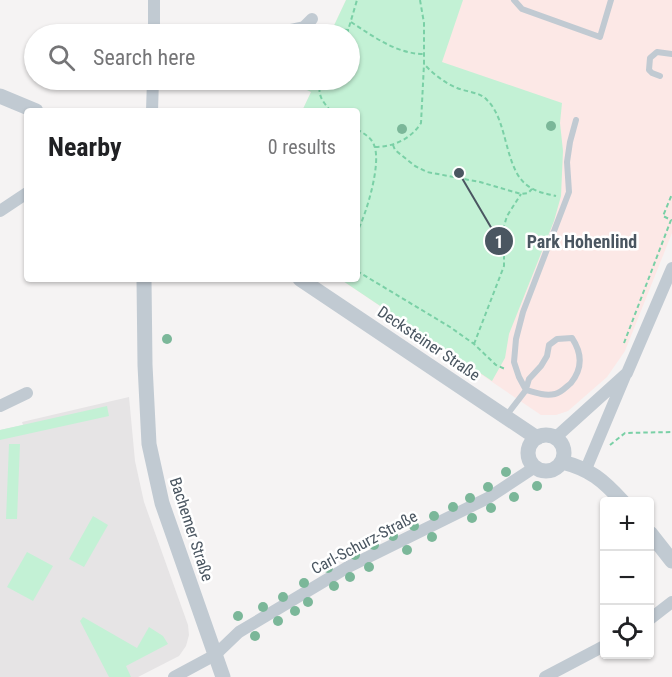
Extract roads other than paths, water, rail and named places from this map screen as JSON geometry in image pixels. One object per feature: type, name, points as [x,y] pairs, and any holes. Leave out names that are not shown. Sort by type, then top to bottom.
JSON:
[{"type":"street","points":[[154,0],[154,24]]},
{"type":"street","points":[[307,24],[312,19]]},
{"type":"street","points":[[152,108],[153,90]]},
{"type":"street","points":[[0,96],[29,108]]},
{"type":"street","points":[[0,211],[24,195]]},
{"type":"street","points":[[586,469],[672,268]]},
{"type":"street","name":"Bachemer Straße","points":[[144,282],[149,444],[162,503],[223,677]]},
{"type":"street","name":"Decksteiner Straße","points":[[305,282],[537,438]]},
{"type":"street","points":[[555,438],[627,373]]},
{"type":"street","points":[[0,406],[27,393]]},
{"type":"street","points":[[542,436],[555,438],[563,444],[562,462],[551,471],[540,470],[530,462],[529,448],[537,438],[542,436]]},
{"type":"street","points":[[562,462],[586,469],[600,478],[619,497]]},
{"type":"street","name":"Carl-Schurz-Straße","points":[[174,677],[215,655],[239,632],[348,567],[488,498],[535,467]]},
{"type":"street","points":[[654,538],[672,561]]},
{"type":"street","points":[[654,616],[672,602]]},
{"type":"street","points":[[545,677],[600,648]]},
{"type":"lane","points":[[514,0],[522,9],[600,37],[611,0]]},
{"type":"lane","points":[[660,76],[650,70],[650,58],[657,52],[672,54]]},
{"type":"lane","points":[[526,390],[514,362],[516,339],[523,312],[569,192],[567,162],[576,120]]},
{"type":"lane","points":[[506,416],[526,390],[529,379],[541,366],[547,356],[549,345],[557,339],[572,338],[579,349],[581,362],[576,376],[566,388],[557,394],[544,395],[526,390]]},
{"type":"place","name":"Park Hohenlind","points":[[459,173]]}]
